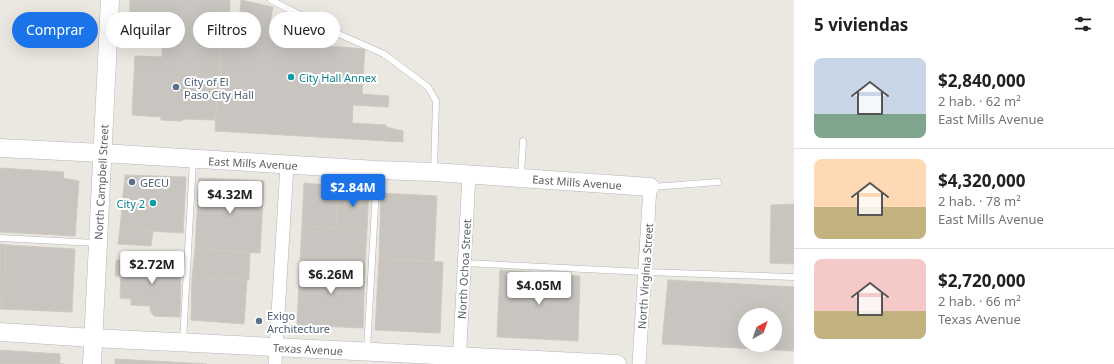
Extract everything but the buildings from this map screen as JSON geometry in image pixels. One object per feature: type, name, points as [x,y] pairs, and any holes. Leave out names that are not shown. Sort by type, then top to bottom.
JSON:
[{"type":"main road","name":"North Campbell Street","points":[[92,364],[110,0]]},
{"type":"main road","name":"East Mills Avenue","points":[[0,148],[520,177],[650,187]]},
{"type":"main road","name":"Texas Avenue","points":[[0,332],[182,343],[275,356],[367,352],[459,360],[617,364]]},
{"type":"street","points":[[275,356],[287,165]]},
{"type":"street","name":"North Ochoa Street","points":[[459,360],[469,175]]},
{"type":"street","name":"North Virginia Street","points":[[639,364],[650,187]]},
{"type":"lane","points":[[271,0],[332,31],[384,54],[428,87],[436,102],[434,172]]},
{"type":"lane","points":[[520,177],[523,141]]},
{"type":"lane","points":[[182,343],[193,159]]},
{"type":"lane","points":[[367,352],[377,170]]},
{"type":"lane","points":[[650,187],[718,182]]},
{"type":"lane","points":[[0,238],[98,244]]},
{"type":"lane","points":[[465,263],[645,272],[794,277]]},
{"type":"place","name":"City Hall Annex","points":[[291,77]]},
{"type":"place","name":"City of El Paso City Hall","points":[[176,87]]},
{"type":"place","name":"GECU","points":[[132,182]]},
{"type":"place","name":"City 2","points":[[153,203]]},
{"type":"place","name":"Exigo Architecture","points":[[259,321]]}]
